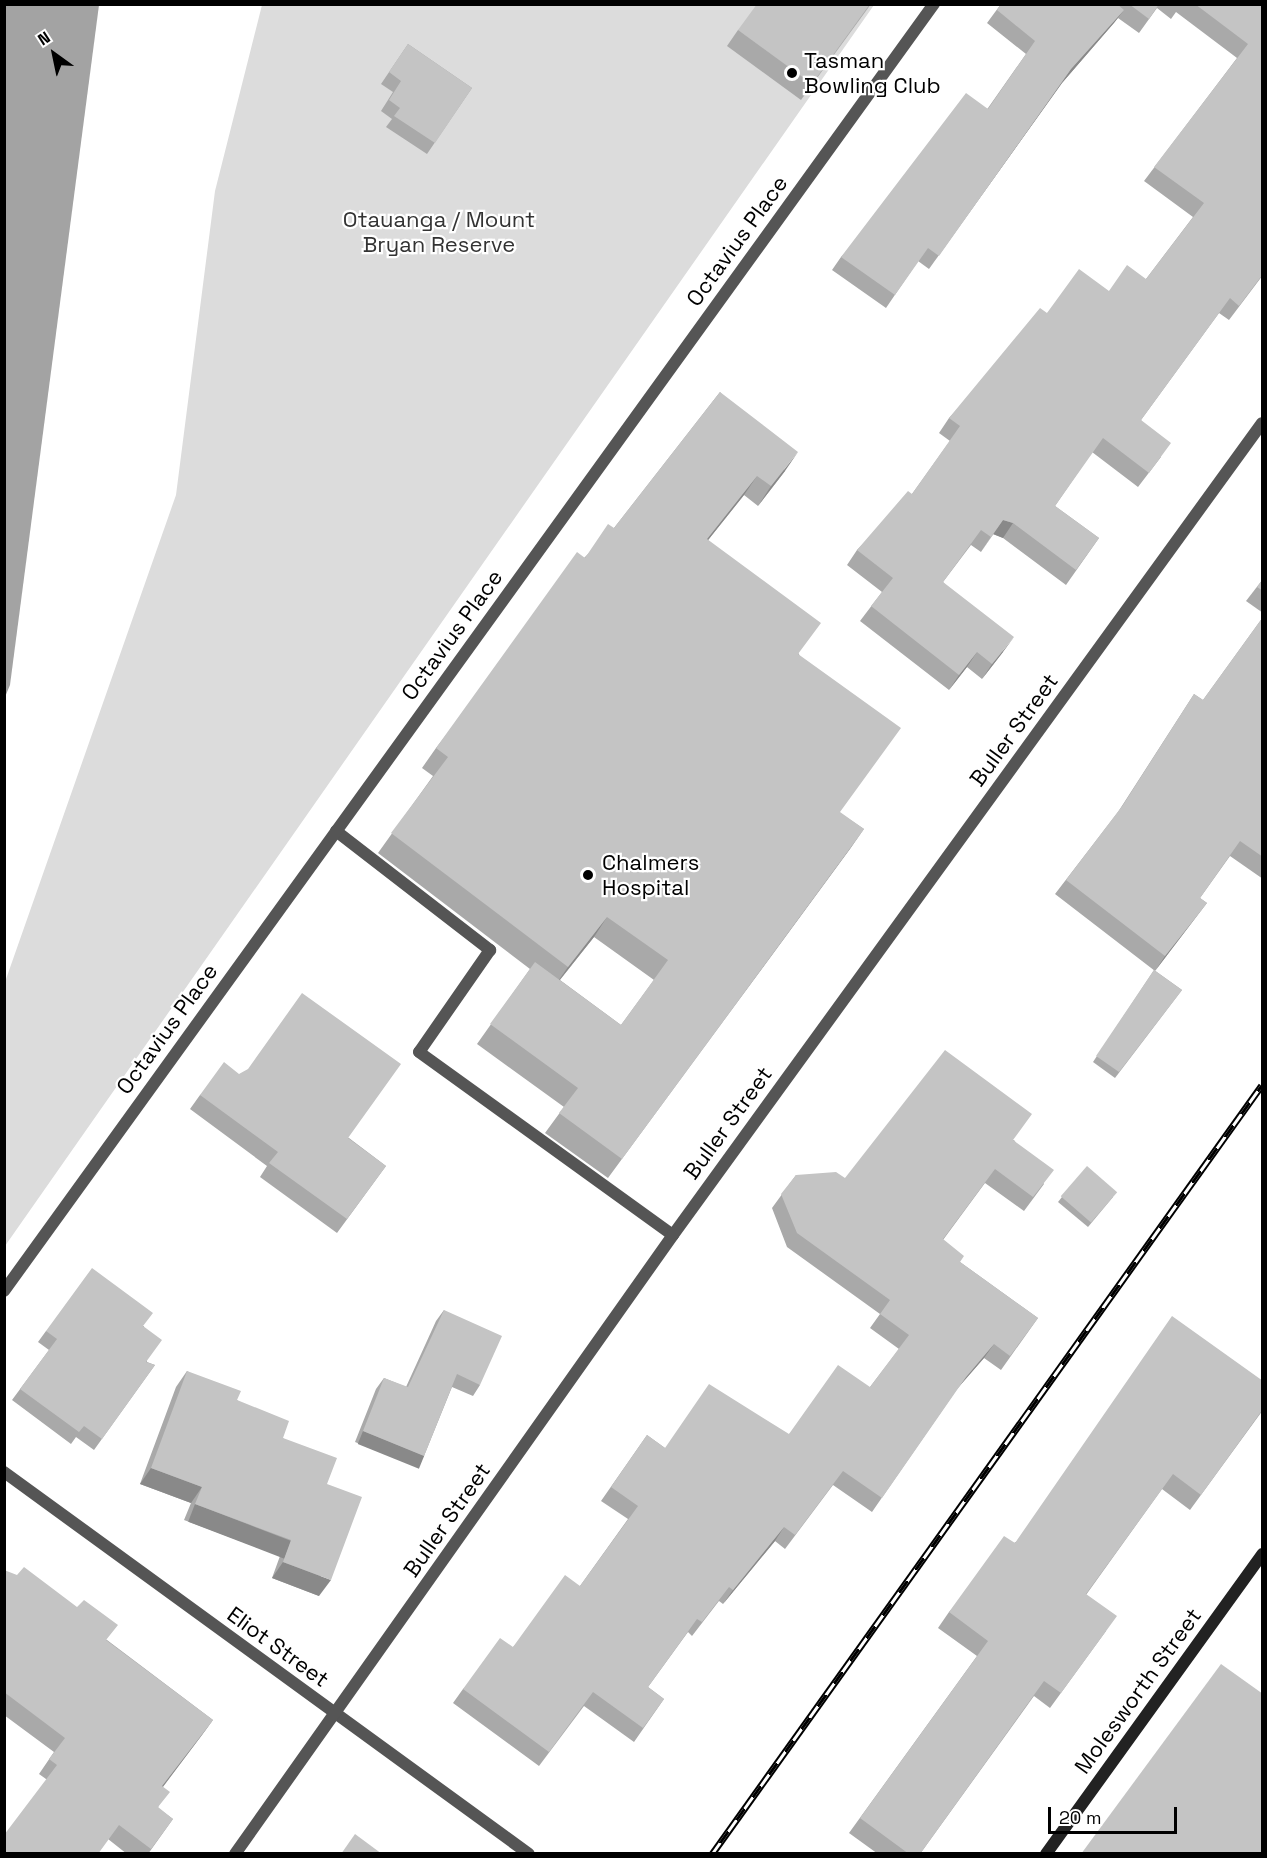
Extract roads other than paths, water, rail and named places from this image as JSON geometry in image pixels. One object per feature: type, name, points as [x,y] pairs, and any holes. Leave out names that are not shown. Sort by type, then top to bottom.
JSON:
[{"type":"main road","name":"Molesworth Street","points":[[1046,1854],[1261,1558]]},
{"type":"street","name":"Octavius Place","points":[[4,1291],[934,4]]},
{"type":"street","name":"Buller Street","points":[[235,1854],[336,1715],[673,1235],[1263,423]]},
{"type":"street","points":[[336,831],[490,950],[419,1052],[673,1235]]},
{"type":"street","name":"Eliot Street","points":[[4,1472],[529,1854]]},
{"type":"railway","points":[[712,1854],[1262,1085]]},
{"type":"place","name":"Tasman Bowling Club","points":[[792,73]]},
{"type":"place","name":"Chalmers Hospital","points":[[588,875]]},
{"type":"park label","name":"Otauanga / Mount Bryan Reserve","points":[[439,232]]}]
